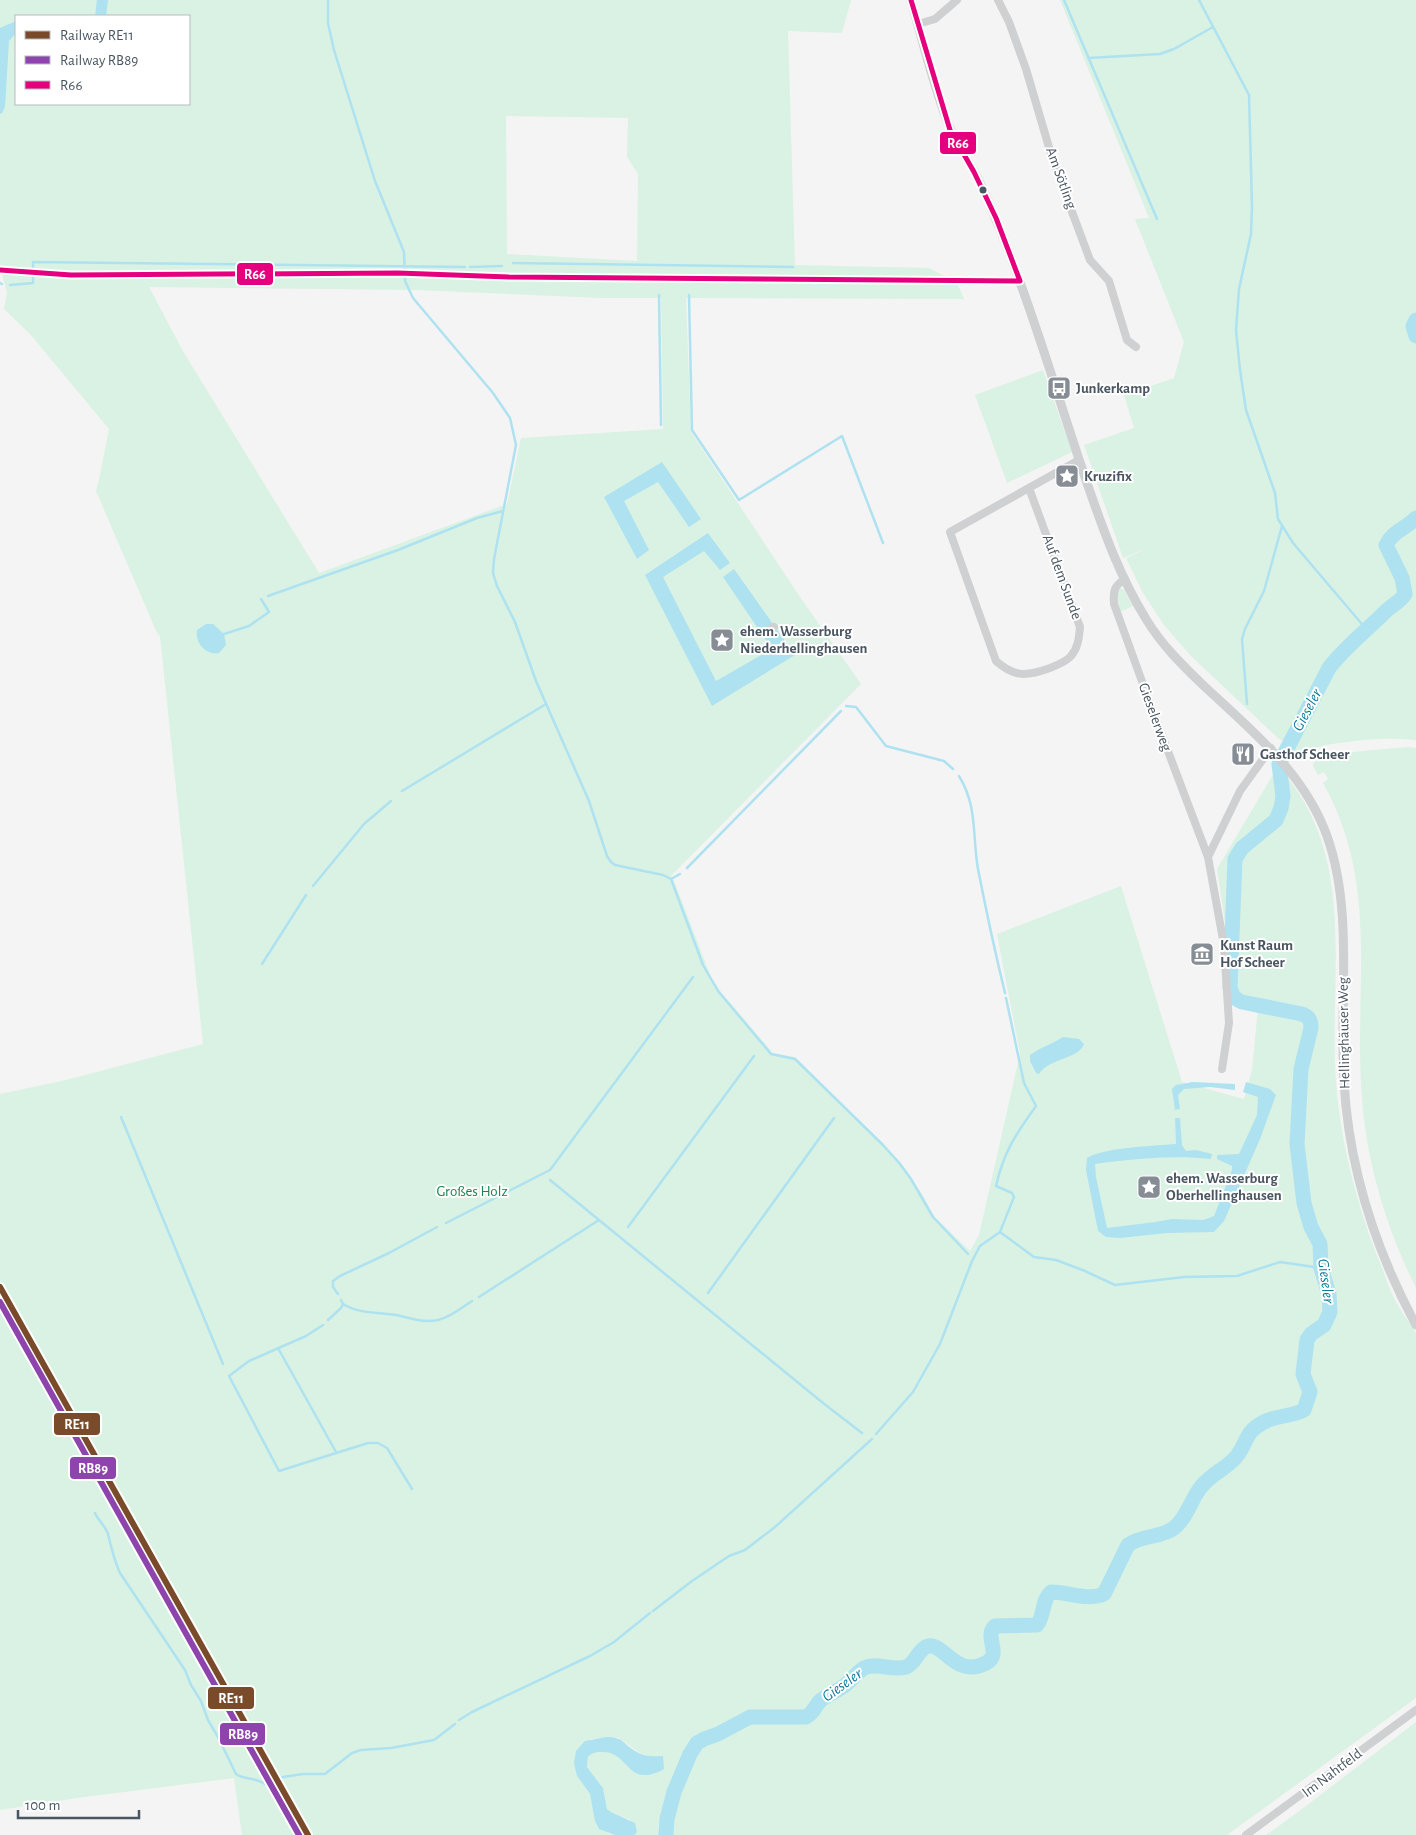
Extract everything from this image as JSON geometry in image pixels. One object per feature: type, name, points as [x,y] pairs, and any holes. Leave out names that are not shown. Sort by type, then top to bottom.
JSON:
[{"type":"street","name":"Hellinghäuser Weg","points":[[911,0],[950,130],[974,172],[996,218],[1020,281],[1110,551],[1146,620],[1175,658],[1273,750],[1288,767],[1308,796],[1326,834],[1336,868],[1342,917],[1344,1082],[1350,1135],[1360,1189],[1377,1242],[1400,1296],[1416,1325]]},
{"type":"street","points":[[918,24],[935,19],[957,0]]},
{"type":"street","name":"Am Sötling","points":[[998,0],[1009,22],[1026,69],[1053,161],[1090,260],[1109,281],[1127,340],[1136,347]]},
{"type":"street","points":[[0,270],[28,274],[71,276],[411,273],[509,277],[1020,281]]},
{"type":"street","points":[[1029,488],[1079,460]]},
{"type":"street","name":"Auf dem Sunde","points":[[1029,488],[1080,627],[1079,642],[1070,658],[1033,674],[1021,674],[1003,668],[996,661],[950,532],[1029,488]]},
{"type":"street","name":"Gieselerweg","points":[[1125,579],[1116,585],[1114,604],[1208,857],[1224,945],[1229,1023],[1222,1069]]},
{"type":"street","points":[[762,634],[774,627]]},
{"type":"street","points":[[1208,857],[1240,791],[1273,750]]},
{"type":"street","name":"Im Nahtfeld","points":[[1246,1835],[1416,1710]]},
{"type":"green space","name":"Großes Holz","points":[[0,0],[851,0],[842,33],[788,31],[795,265],[929,268],[957,283],[964,299],[686,298],[691,432],[800,597],[861,684],[671,876],[711,977],[721,992],[773,1053],[795,1057],[899,1160],[934,1216],[970,1251],[979,1235],[1020,1054],[997,934],[1121,886],[1182,1082],[1244,1099],[1252,1070],[1258,1008],[1233,1002],[1228,988],[1228,943],[1217,869],[1278,766],[1304,801],[1321,838],[1330,877],[1335,917],[1336,1083],[1338,1106],[1351,1174],[1364,1219],[1390,1289],[1416,1333],[1416,1698],[1227,1835],[634,1835],[631,1820],[607,1809],[603,1788],[587,1767],[588,1756],[602,1752],[613,1753],[630,1769],[637,1774],[645,1776],[657,1773],[663,1757],[647,1756],[637,1752],[617,1737],[590,1739],[577,1776],[590,1794],[593,1807],[607,1833],[615,1835],[311,1835],[99,1458],[87,1465],[296,1835],[242,1835],[234,1778],[0,1810],[0,1309],[84,1459],[96,1452],[0,1281],[0,1094],[66,1080],[203,1044],[160,636],[157,633],[96,491],[109,429],[30,334],[4,309],[7,293],[0,267]],"holes":[[[506,116],[628,118],[627,157],[638,174],[637,261],[507,254]],[[149,287],[416,290],[600,298],[661,298],[663,429],[521,438],[507,504],[319,573],[184,353]]]},
{"type":"green space","points":[[1060,0],[1416,0],[1416,740],[1360,740],[1326,745],[1311,750],[1295,751],[1291,744],[1279,739],[1190,655],[1164,625],[1143,593],[1126,558],[1150,547],[1123,558],[1084,445],[1134,428],[1124,395],[1174,378],[1184,342],[1135,219],[1149,218]]},
{"type":"green space","points":[[1043,370],[1072,452],[1007,483],[975,395]]},
{"type":"green space","points":[[1118,588],[1123,589],[1133,606],[1120,612],[1117,597]]},
{"type":"green space","points":[[1409,747],[1416,748],[1416,1288],[1387,1220],[1368,1148],[1362,1099],[1360,1058],[1361,938],[1358,899],[1352,861],[1341,822],[1323,783],[1328,779],[1324,772],[1318,775],[1313,766],[1314,762],[1337,755]]},
{"type":"green space","points":[[1416,1722],[1416,1835],[1266,1835],[1298,1812]]},
{"type":"water","points":[[97,0],[108,0],[106,15],[95,15]]},
{"type":"water","points":[[15,21],[15,34],[9,41],[5,107],[0,114],[0,28]]},
{"type":"water","points":[[662,462],[701,519],[689,527],[658,482],[624,501],[649,550],[637,559],[604,497]]},
{"type":"water","points":[[708,533],[730,563],[720,570],[704,551],[663,577],[716,681],[772,649],[723,577],[734,569],[795,655],[712,706],[645,575]]},
{"type":"water","points":[[206,624],[213,624],[224,634],[226,645],[219,653],[205,650],[199,643],[197,630]]},
{"type":"water","points":[[1063,1037],[1079,1039],[1084,1044],[1076,1053],[1050,1065],[1039,1074],[1036,1073],[1030,1061],[1030,1055]]},
{"type":"water","points":[[1193,1082],[1235,1084],[1235,1090],[1210,1087],[1184,1089],[1178,1095],[1180,1109],[1175,1110],[1172,1089],[1176,1085]]},
{"type":"water","points":[[1246,1082],[1270,1089],[1276,1095],[1260,1139],[1224,1221],[1214,1232],[1167,1233],[1120,1238],[1106,1237],[1098,1231],[1086,1170],[1087,1158],[1095,1154],[1117,1149],[1176,1144],[1175,1118],[1180,1118],[1182,1145],[1186,1151],[1196,1150],[1212,1154],[1211,1159],[1153,1158],[1095,1164],[1107,1228],[1172,1219],[1203,1220],[1214,1216],[1232,1170],[1232,1166],[1217,1159],[1217,1155],[1239,1154],[1257,1115],[1258,1097],[1243,1092]]},
{"type":"water","points":[[606,1737],[620,1739],[641,1754],[663,1756],[664,1769],[652,1774],[643,1775],[636,1773],[612,1754],[597,1752],[588,1757],[587,1767],[603,1788],[607,1809],[635,1823],[637,1832],[634,1835],[615,1835],[599,1829],[595,1821],[590,1794],[577,1776],[574,1763],[576,1751],[585,1741]]},
{"type":"waterway","points":[[328,0],[328,23],[334,50],[375,181],[404,252],[405,281],[413,298],[493,393],[510,418],[516,445],[494,559],[493,573],[497,586],[515,622],[536,681],[589,801],[607,856],[615,865],[663,875],[671,879],[680,874]]},
{"type":"waterway","points":[[1064,0],[1157,219]]},
{"type":"waterway","points":[[1199,0],[1249,95],[1251,234],[1239,289],[1236,330],[1246,410],[1275,493],[1278,519],[1293,543],[1367,630]]},
{"type":"waterway","points":[[1088,58],[1160,54],[1174,49],[1213,27]]},
{"type":"waterway","points":[[10,285],[33,283],[33,262],[465,267]]},
{"type":"waterway","points":[[513,263],[793,267]]},
{"type":"waterway","points":[[470,267],[502,266]]},
{"type":"waterway","points":[[659,295],[661,425]]},
{"type":"waterway","points":[[689,295],[692,430],[739,500],[842,436],[883,543]]},
{"type":"waterway","name":"Gieseler","points":[[1416,320],[1413,326],[1416,336]]},
{"type":"waterway","points":[[268,596],[398,550],[477,518],[503,511]]},
{"type":"waterway","name":"Gieseler","points":[[666,1835],[667,1819],[674,1792],[690,1754],[697,1743],[750,1717],[806,1717],[812,1713],[821,1700],[844,1686],[864,1668],[869,1666],[906,1667],[928,1646],[934,1646],[958,1664],[966,1667],[975,1667],[986,1663],[993,1655],[991,1635],[995,1626],[1037,1625],[1051,1592],[1091,1597],[1104,1594],[1128,1545],[1174,1528],[1182,1519],[1201,1487],[1236,1457],[1252,1430],[1274,1418],[1304,1410],[1310,1392],[1303,1374],[1307,1340],[1311,1334],[1324,1325],[1330,1312],[1329,1294],[1321,1268],[1320,1244],[1311,1227],[1304,1203],[1297,1144],[1301,1069],[1311,1025],[1309,1019],[1302,1014],[1242,1002],[1237,1000],[1233,994],[1230,987],[1235,859],[1242,848],[1276,820],[1283,796],[1279,764],[1329,668],[1349,646],[1405,594],[1402,578],[1386,545],[1396,533],[1416,518]]},
{"type":"waterway","points":[[1247,704],[1242,639],[1264,591],[1282,526]]},
{"type":"waterway","points":[[224,634],[249,626],[269,612],[261,599]]},
{"type":"waterway","points":[[402,791],[546,704]]},
{"type":"waterway","points":[[846,706],[856,707],[886,746],[944,761],[953,769]]},
{"type":"waterway","points":[[687,868],[841,711]]},
{"type":"waterway","points":[[959,776],[972,810],[978,869],[1005,993]]},
{"type":"waterway","points":[[313,886],[364,824],[391,801]]},
{"type":"waterway","points":[[671,879],[703,965],[718,991],[771,1054],[795,1059],[883,1145],[911,1179],[933,1217],[968,1254]]},
{"type":"waterway","points":[[262,964],[306,895]]},
{"type":"waterway","points":[[446,1223],[550,1170],[693,977]]},
{"type":"waterway","points":[[1006,998],[1024,1083],[1036,1106],[1012,1143],[999,1174],[996,1186],[1012,1193],[1014,1197],[1000,1232],[1034,1257],[1056,1260],[1115,1285],[1184,1277],[1237,1276],[1280,1262],[1321,1268]]},
{"type":"waterway","points":[[628,1227],[754,1056]]},
{"type":"waterway","points":[[121,1117],[223,1364]]},
{"type":"waterway","points":[[708,1293],[834,1118]]},
{"type":"waterway","points":[[550,1180],[862,1433]]},
{"type":"waterway","points":[[479,1297],[599,1220]]},
{"type":"waterway","points":[[338,1294],[333,1287],[333,1281],[340,1276],[389,1253],[437,1227]]},
{"type":"waterway","points":[[876,1434],[913,1392],[940,1344],[972,1261],[980,1246],[1000,1232]]},
{"type":"waterway","points":[[328,1320],[341,1308],[343,1304],[341,1300]]},
{"type":"waterway","points":[[343,1304],[362,1311],[427,1321],[447,1317],[472,1301]]},
{"type":"waterway","points":[[323,1325],[306,1336],[249,1361],[229,1376],[279,1471],[368,1443],[378,1443],[387,1448],[412,1489]]},
{"type":"waterway","points":[[278,1348],[336,1452]]},
{"type":"waterway","points":[[653,1611],[692,1581],[729,1556],[745,1550],[775,1527],[872,1439]]},
{"type":"waterway","points":[[95,1513],[107,1531],[120,1573],[185,1670],[191,1685],[201,1701],[208,1720],[236,1774],[239,1776],[258,1780],[265,1784],[283,1777],[303,1774],[325,1774],[352,1753],[361,1750],[391,1748],[434,1740],[455,1724]]},
{"type":"waterway","points":[[459,1720],[590,1656],[614,1642],[650,1613]]},
{"type":"waterway","name":"Gieseler","points":[[681,1765],[686,1764]]},
{"type":"rail line","name":"RE11","points":[[0,1287],[308,1835]]},
{"type":"rail line","name":"RB89","points":[[0,1302],[299,1835]]},
{"type":"transit line","name":"R66","points":[[911,0],[950,130],[974,172],[996,218],[1020,281]]},
{"type":"transit line","name":"R66","points":[[0,270],[71,275],[398,273],[509,277],[1020,281]]},
{"type":"place","name":"Junkerkamp","points":[[1059,388]]},
{"type":"place","name":"Kruzifix","points":[[1067,476]]},
{"type":"place","name":"ehem. Wasserburg Niederhellinghausen","points":[[722,640]]},
{"type":"place","name":"Gasthof Scheer","points":[[1243,754]]},
{"type":"place","name":"Kunst Raum Hof Scheer","points":[[1202,954]]},
{"type":"place","name":"ehem. Wasserburg Oberhellinghausen","points":[[1149,1187]]}]
